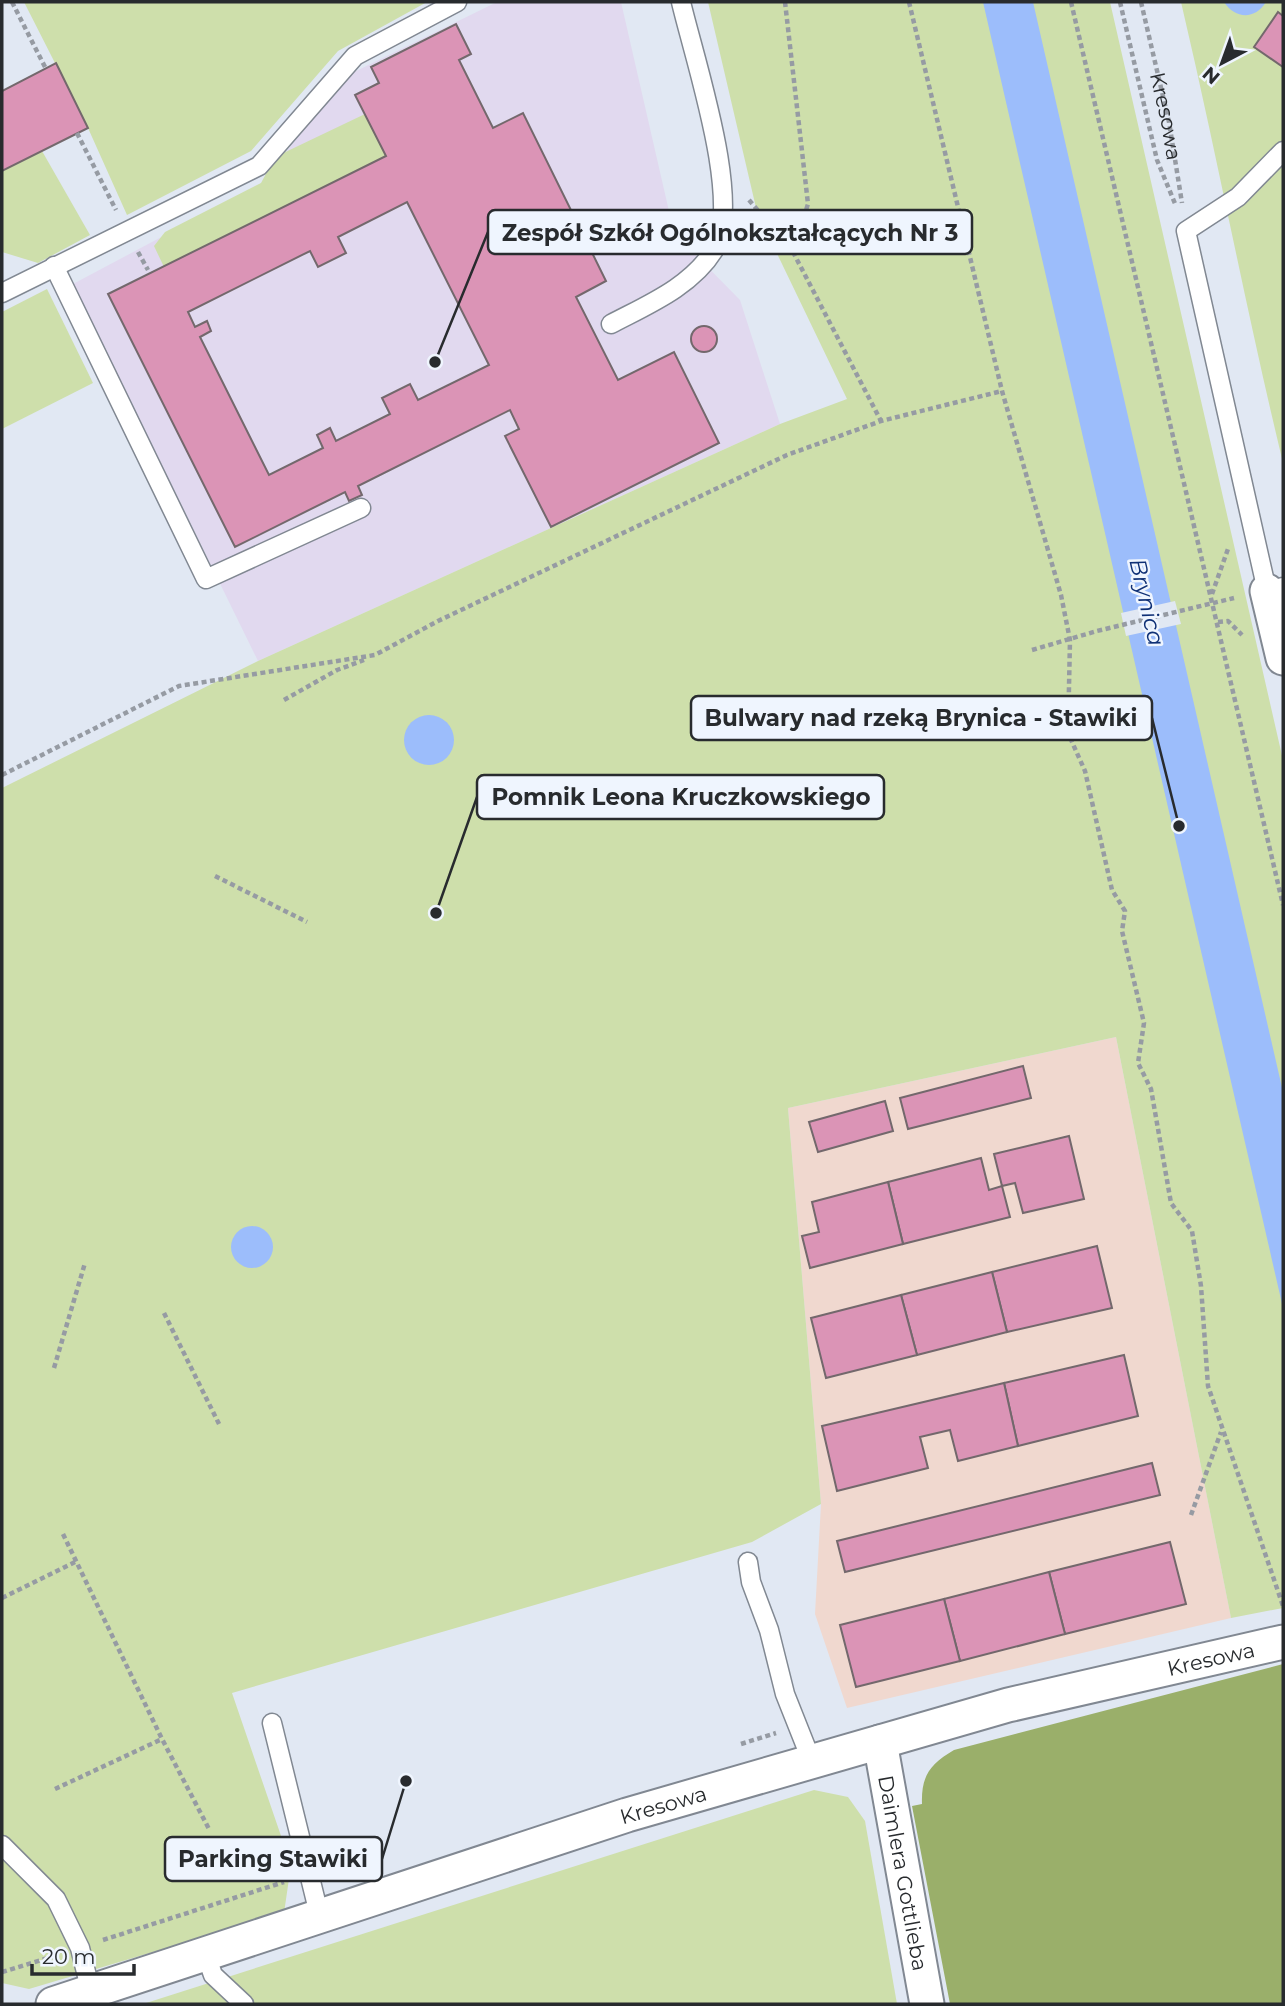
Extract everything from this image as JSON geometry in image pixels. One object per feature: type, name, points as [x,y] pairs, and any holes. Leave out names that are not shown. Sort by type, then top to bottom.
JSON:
[{"type":"street","points":[[1275,589],[1283,658]]},
{"type":"street","name":"Kresowa","points":[[53,2004],[627,1815],[1008,1706],[1283,1642]]},
{"type":"street","name":"Daimlera Gottlieba","points":[[880,1742],[927,2004]]},
{"type":"lane","points":[[2,293],[259,166],[355,56],[457,2]]},
{"type":"lane","points":[[611,324],[670,293],[704,264],[714,249],[725,218],[719,158],[681,2]]},
{"type":"lane","points":[[1275,589],[1186,231],[1237,197],[1283,152]]},
{"type":"lane","points":[[54,266],[206,579],[360,508]]},
{"type":"lane","points":[[748,1562],[751,1582],[769,1630],[785,1694],[812,1762]]},
{"type":"lane","points":[[272,1723],[320,1918]]},
{"type":"lane","points":[[2,1845],[56,1899],[80,1948],[92,1992]]},
{"type":"lane","points":[[206,1955],[213,1975],[244,2004]]},
{"type":"path","points":[[12,2],[46,69]]},
{"type":"path","points":[[785,2],[808,204],[793,252]]},
{"type":"path","points":[[909,2],[1002,391],[1070,640],[1068,733],[1085,771],[1112,890],[1125,911],[1122,931],[1144,1023],[1138,1063],[1151,1089],[1171,1203],[1192,1231],[1201,1286],[1208,1387],[1283,1606]]},
{"type":"path","points":[[1071,2],[1283,905]]},
{"type":"path","points":[[1120,2],[1157,160],[1186,231]]},
{"type":"path","name":"Kresowa","points":[[1141,2],[1169,122],[1186,231]]},
{"type":"path","points":[[77,133],[148,270]]},
{"type":"path","points":[[719,158],[793,252],[881,421]]},
{"type":"path","points":[[284,700],[337,670],[375,655],[439,621],[788,455],[881,421],[1002,391]]},
{"type":"path","points":[[1032,650],[1213,602]]},
{"type":"path","points":[[2,775],[179,686],[375,655]]},
{"type":"path","points":[[215,876],[307,922]]},
{"type":"path","points":[[54,1367],[85,1263]]},
{"type":"path","points":[[164,1313],[220,1426]]},
{"type":"path","points":[[1191,1515],[1222,1432]]},
{"type":"path","points":[[63,1534],[162,1739],[209,1829]]},
{"type":"path","points":[[2,1598],[75,1562]]},
{"type":"path","points":[[728,1748],[784,1730]]},
{"type":"path","points":[[55,1789],[162,1739]]},
{"type":"path","points":[[2,1972],[294,1878],[311,1878]]},
{"type":"shaded area","points":[[497,2],[621,2],[674,233],[740,300],[780,424],[258,661],[73,284],[261,184],[346,76]]},
{"type":"shaded area","points":[[1116,1037],[1231,1618],[847,1708],[815,1614],[821,1504],[788,1108]]},
{"type":"green space","points":[[24,2],[427,2],[338,51],[251,151],[127,215],[88,128]]},
{"type":"green space","points":[[708,2],[1110,2],[1283,760],[1283,1608],[1231,1618],[1116,1037],[788,1108],[821,1504],[752,1542],[232,1693],[291,1865],[284,1913],[29,1989],[2,1983],[2,788],[258,661],[780,424],[847,399],[757,212]]},
{"type":"green space","points":[[1181,2],[1283,2],[1283,463],[1207,117]]},
{"type":"green space","points":[[365,114],[386,156],[164,267],[154,246],[165,232],[261,183],[275,157]]},
{"type":"green space","points":[[42,151],[90,235],[38,263],[2,252],[2,171]]},
{"type":"green space","points":[[47,289],[93,383],[2,429],[2,312]]},
{"type":"green space","points":[[1283,1664],[1283,2004],[950,2004],[912,1806],[922,1804],[925,1778],[933,1766],[954,1750]]},
{"type":"green space","points":[[814,1790],[848,1797],[865,1821],[897,2004],[143,2004]]},
{"type":"water","name":"Brynica","points":[[983,2],[1033,2],[1283,1092],[1283,1308]]},
{"type":"water","points":[[1224,2],[1266,2],[1256,12],[1245,15],[1234,12]]},
{"type":"water","points":[[429,715],[447,722],[454,740],[447,758],[429,765],[411,758],[404,740],[411,722]]},
{"type":"water","points":[[252,1226],[267,1232],[273,1247],[267,1262],[252,1268],[237,1262],[231,1247],[237,1232]]},
{"type":"pier","points":[[1175,601],[1181,624],[1126,636],[1121,613]]},
{"type":"building","points":[[1278,12],[1283,16],[1283,67],[1254,47]]},
{"type":"building","points":[[456,24],[471,54],[459,60],[493,128],[523,113],[606,281],[576,297],[618,380],[674,352],[719,443],[551,527],[505,436],[519,429],[510,410],[358,486],[362,495],[349,501],[345,492],[235,547],[108,294],[386,156],[355,95],[379,83],[371,67]],"holes":[[[407,202],[489,365],[418,400],[410,384],[382,398],[390,414],[336,441],[330,428],[317,435],[323,448],[269,475],[200,337],[211,331],[207,321],[195,327],[188,312],[310,251],[318,267],[346,253],[338,237]]]},
{"type":"building","points":[[56,63],[88,128],[2,171],[2,91]]},
{"type":"building","points":[[704,326],[713,330],[717,339],[713,348],[704,352],[695,348],[691,339],[695,330]]},
{"type":"building","points":[[1023,1066],[1031,1098],[908,1129],[900,1098]]},
{"type":"building","points":[[885,1101],[893,1131],[818,1152],[809,1122]]},
{"type":"building","points":[[1069,1136],[1084,1199],[1023,1213],[1015,1183],[1002,1186],[994,1154]]},
{"type":"building","points":[[981,1158],[989,1190],[1002,1186],[1010,1217],[903,1244],[888,1182]]},
{"type":"building","points":[[888,1182],[903,1244],[810,1268],[802,1236],[819,1232],[812,1202]]},
{"type":"building","points":[[1097,1246],[1112,1308],[1007,1332],[992,1272]]},
{"type":"building","points":[[992,1272],[1007,1332],[917,1355],[901,1295]]},
{"type":"building","points":[[901,1295],[917,1355],[826,1378],[811,1318]]},
{"type":"building","points":[[1124,1355],[1138,1416],[1018,1446],[1004,1383]]},
{"type":"building","points":[[1004,1383],[1018,1446],[958,1461],[950,1430],[920,1437],[928,1468],[837,1491],[822,1426]]},
{"type":"building","points":[[1152,1463],[1160,1495],[845,1572],[837,1541]]},
{"type":"building","points":[[1170,1542],[1186,1604],[1065,1634],[1049,1572]]},
{"type":"building","points":[[1049,1572],[1065,1634],[960,1661],[944,1599]]},
{"type":"building","points":[[944,1599],[960,1661],[856,1687],[840,1625]]},
{"type":"place","name":"Zespół Szkół Ogólnokształcących Nr 3","points":[[435,362]]},
{"type":"place","name":"Bulwary nad rzeką Brynica - Stawiki","points":[[1179,826]]},
{"type":"place","name":"Pomnik Leona Kruczkowskiego","points":[[436,913]]},
{"type":"place","name":"Parking Stawiki","points":[[406,1781]]}]
